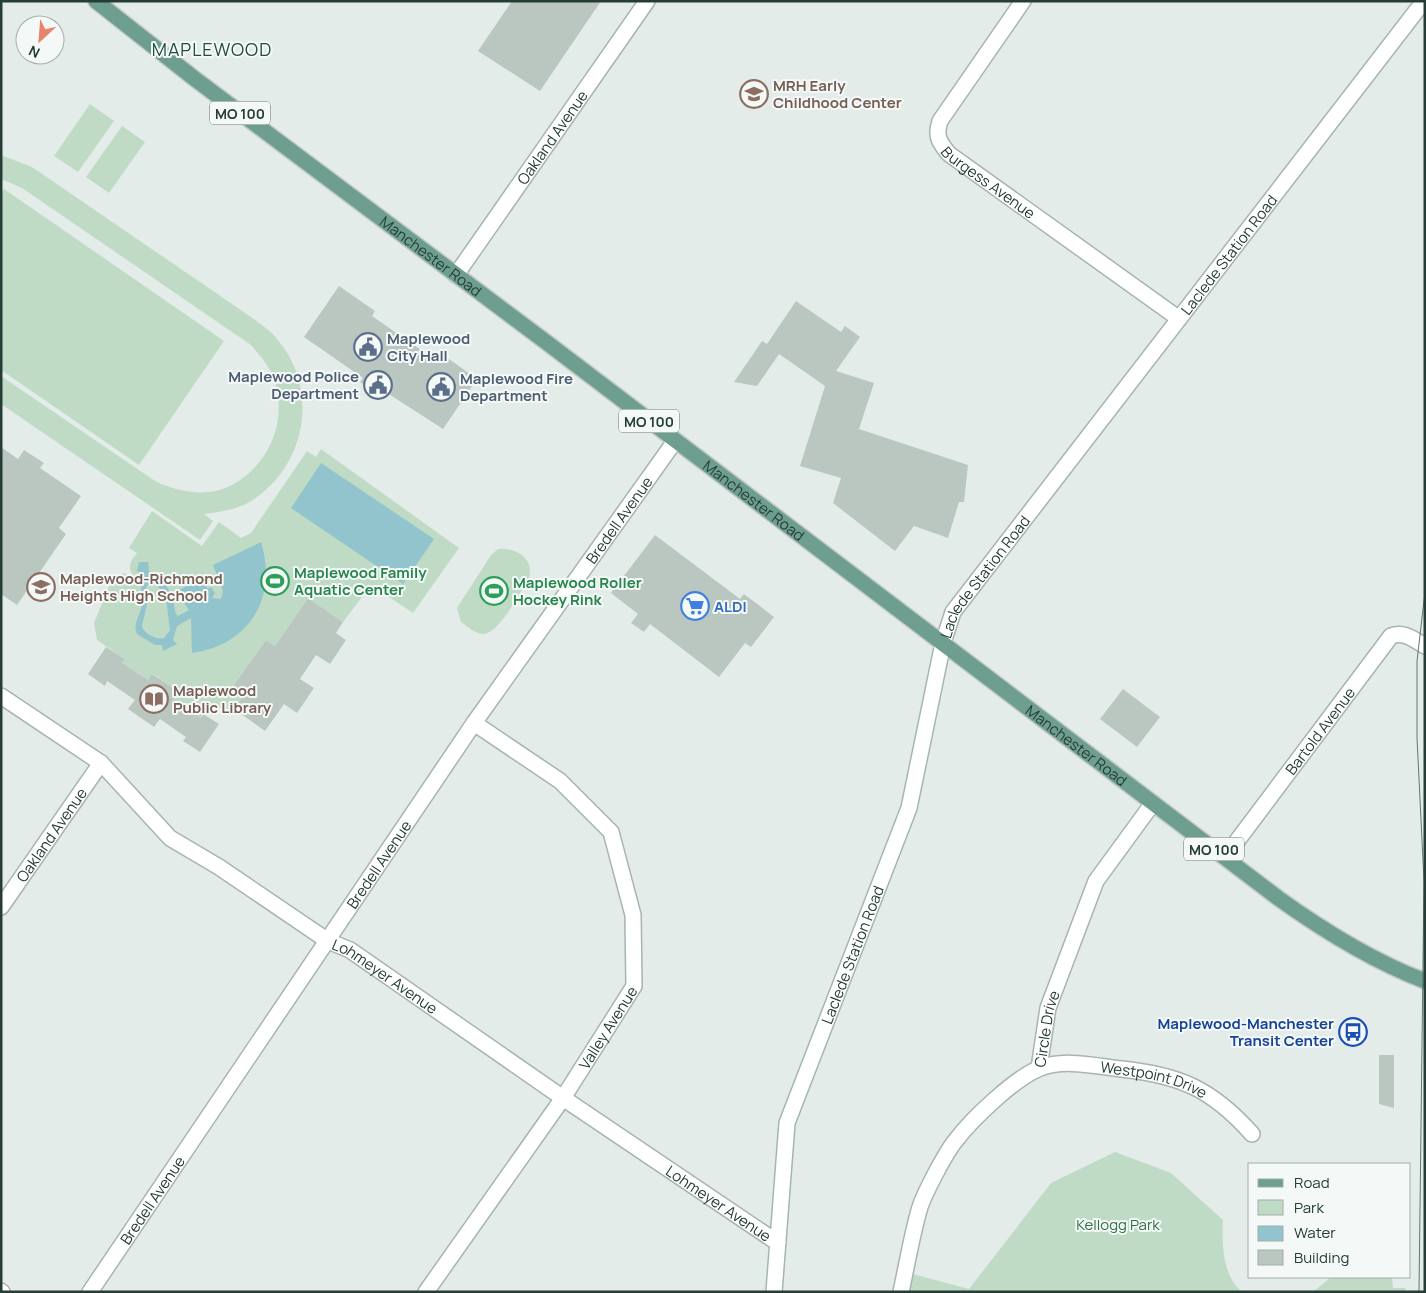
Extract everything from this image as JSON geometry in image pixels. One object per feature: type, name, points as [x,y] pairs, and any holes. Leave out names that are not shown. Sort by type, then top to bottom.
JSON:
[{"type":"main road","name":"Manchester Road","points":[[96,1],[194,79],[1312,922],[1363,952],[1425,981]]},
{"type":"street","name":"Oakland Avenue","points":[[456,275],[647,1]]},
{"type":"street","name":"Burgess Avenue","points":[[1023,1],[940,121],[936,133],[940,144],[949,154],[1178,318]]},
{"type":"street","name":"Laclede Station Road","points":[[774,1292],[787,1122],[909,808],[942,644],[953,612],[1424,1]]},
{"type":"street","name":"Bredell Avenue","points":[[90,1292],[474,722],[675,441]]},
{"type":"street","name":"Bartold Avenue","points":[[1225,857],[1390,636],[1398,633],[1406,635],[1425,646]]},
{"type":"street","name":"Lohmeyer Avenue","points":[[1,696],[101,763],[170,838],[219,867],[328,941],[350,950],[563,1098],[778,1243]]},
{"type":"street","name":"Valley Avenue","points":[[426,1292],[563,1098],[634,986],[633,915],[611,832],[560,781],[474,722]]},
{"type":"street","name":"Oakland Avenue","points":[[1,908],[101,763]]},
{"type":"street","name":"Circle Drive","points":[[901,1292],[921,1205],[955,1140],[1019,1080],[1039,1068],[1048,1008],[1096,882],[1153,803]]},
{"type":"street","name":"Westpoint Drive","points":[[1039,1068],[1056,1064],[1083,1065],[1142,1071],[1173,1077],[1206,1092],[1233,1113],[1252,1134]]},
{"type":"green space","points":[[90,104],[114,121],[78,172],[54,156]]},
{"type":"green space","points":[[122,126],[145,142],[109,193],[86,177]]},
{"type":"green space","points":[[1,155],[32,167],[254,319],[275,336],[291,359],[299,381],[302,404],[301,427],[294,450],[283,470],[268,488],[248,503],[232,509],[204,514],[213,521],[200,540],[1,404],[1,376],[155,481],[183,491],[203,492],[222,489],[232,485],[258,464],[268,450],[278,419],[279,402],[270,370],[251,345],[22,188],[1,179]]},
{"type":"green space","points":[[4,189],[224,341],[139,465],[1,370],[1,193]]},
{"type":"green space","name":"Maplewood Family Aquatic Center","points":[[321,449],[459,548],[413,613],[371,585],[343,622],[308,598],[275,646],[266,640],[233,687],[244,695],[234,709],[217,709],[205,712],[201,718],[173,699],[178,691],[153,674],[148,680],[122,663],[125,659],[97,640],[94,623],[110,584],[123,573],[134,577],[130,565],[137,553],[129,548],[152,511],[202,546],[219,522],[241,538],[251,533],[307,451],[316,457]]},
{"type":"green space","name":"Maplewood Roller Hockey Rink","points":[[498,549],[511,550],[522,555],[529,565],[529,578],[502,621],[488,633],[482,634],[473,631],[461,622],[457,608],[491,555]]},
{"type":"green space","name":"Kellogg Park","points":[[1115,1152],[1171,1173],[1223,1220],[1223,1249],[1227,1268],[1235,1285],[1242,1292],[905,1292],[909,1273],[969,1289],[1051,1183]]},
{"type":"green space","points":[[1330,1278],[1392,1278],[1393,1288],[1405,1288],[1406,1292],[1313,1292]]},
{"type":"water","points":[[321,463],[434,539],[403,584],[291,508]]},
{"type":"water","points":[[261,542],[266,581],[262,599],[255,615],[244,629],[230,640],[212,648],[192,653],[191,618],[177,626],[173,640],[177,644],[163,651],[162,645],[155,645],[137,634],[137,619],[142,600],[141,588],[145,577],[137,571],[139,562],[148,562],[150,576],[162,581],[166,585],[178,616],[189,610],[177,592],[200,577],[208,589],[211,587],[215,593],[212,598],[221,599],[223,591],[213,565]],"holes":[[[150,583],[157,585],[166,598],[170,630],[164,638],[148,634],[142,626],[148,600],[146,587]]]},
{"type":"building","points":[[512,1],[601,1],[540,91],[478,51]]},
{"type":"building","name":"Maplewood City Hall","points":[[339,286],[375,311],[372,316],[434,359],[439,352],[477,379],[443,429],[384,391],[380,396],[360,382],[363,378],[304,337]]},
{"type":"building","points":[[796,301],[841,332],[845,326],[860,337],[836,371],[874,383],[859,429],[968,465],[964,502],[959,502],[948,538],[914,526],[895,551],[833,503],[841,478],[800,466],[825,386],[779,354],[757,386],[734,382],[762,341],[767,344]]},
{"type":"building","points":[[1,447],[18,459],[24,450],[44,463],[40,468],[81,496],[59,528],[66,534],[17,605],[1,594]]},
{"type":"building","name":"ALDI","points":[[655,535],[740,599],[744,594],[774,617],[751,647],[745,643],[719,677],[650,624],[644,632],[631,623],[638,614],[611,593]]},
{"type":"building","points":[[308,598],[343,622],[336,633],[346,640],[330,664],[316,655],[300,679],[314,688],[297,713],[284,704],[265,731],[234,709],[244,695],[232,688],[266,640],[275,646]]},
{"type":"building","name":"Maplewood Public Library","points":[[106,647],[125,659],[122,663],[148,680],[152,674],[178,691],[173,699],[201,718],[203,714],[219,724],[200,752],[183,741],[186,737],[160,719],[154,727],[128,709],[135,700],[107,681],[105,686],[88,674]]},
{"type":"building","points":[[1123,689],[1160,717],[1137,747],[1100,719]]},
{"type":"building","points":[[1379,1055],[1394,1055],[1394,1108],[1379,1104]]},
{"type":"tram line","points":[[1419,1292],[1424,881],[1417,738],[1417,661],[1425,592]]},
{"type":"place","name":"MRH Early Childhood Center","points":[[754,94]]},
{"type":"place","name":"Maplewood City Hall","points":[[368,347]]},
{"type":"place","name":"Maplewood Police Department","points":[[378,385]]},
{"type":"place","name":"Maplewood Fire Department","points":[[441,387]]},
{"type":"place","name":"Maplewood Family Aquatic Center","points":[[275,581]]},
{"type":"place","name":"Maplewood-Richmond Heights High School","points":[[41,587]]},
{"type":"place","name":"Maplewood Roller Hockey Rink","points":[[494,591]]},
{"type":"place","name":"ALDI","points":[[695,606]]},
{"type":"place","name":"Maplewood Public Library","points":[[154,699]]},
{"type":"place","name":"Maplewood-Manchester Transit Center","points":[[1353,1032]]},
{"type":"district","name":"MAPLEWOOD","points":[[212,49]]}]
